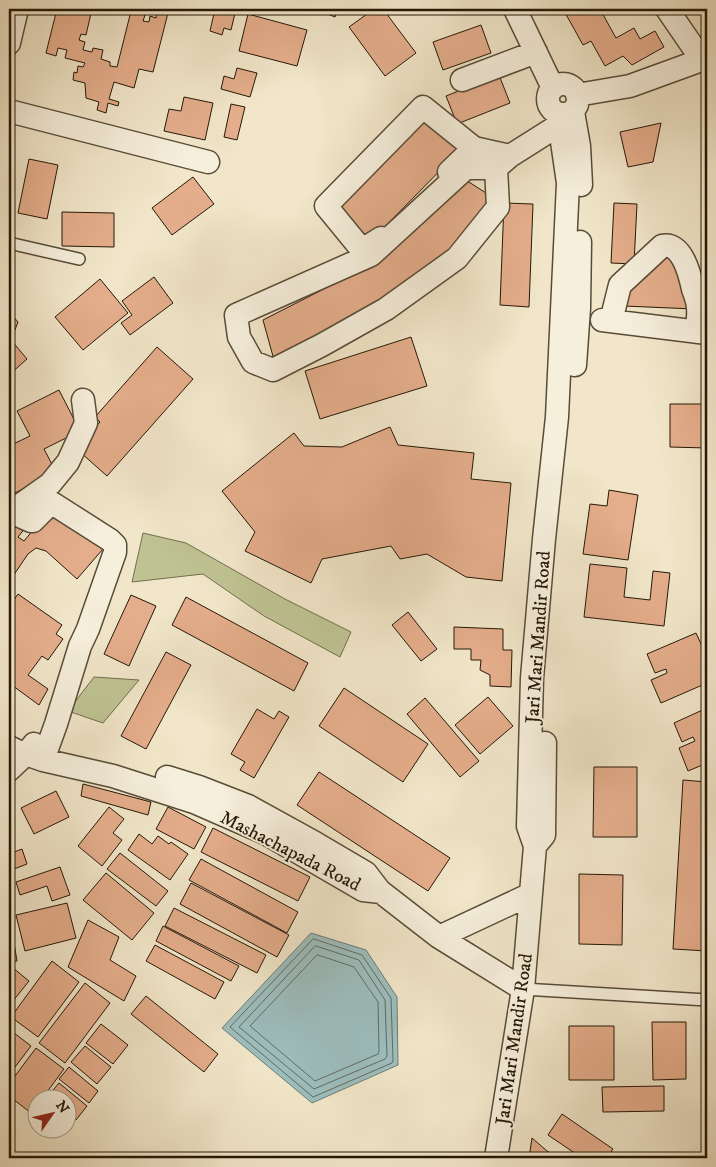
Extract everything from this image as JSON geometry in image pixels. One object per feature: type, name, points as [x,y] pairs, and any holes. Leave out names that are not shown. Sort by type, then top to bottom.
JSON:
[{"type":"street","points":[[9,43],[16,9]]},
{"type":"street","name":"Jari Mari Mandir Road","points":[[496,1158],[523,989],[535,846],[528,826],[532,678],[547,582],[557,417],[570,316],[568,183],[564,103],[515,9]]},
{"type":"street","points":[[530,9],[564,103]]},
{"type":"street","points":[[503,162],[498,207],[457,258],[386,309],[273,370],[253,362],[239,337],[236,315],[371,255],[466,168],[503,162],[564,103],[630,86],[705,59],[667,9]]},
{"type":"street","points":[[462,80],[536,52]]},
{"type":"street","points":[[474,148],[385,235],[362,250],[326,206],[423,107],[474,148],[503,162]]},
{"type":"street","points":[[9,111],[208,162]]},
{"type":"street","points":[[570,316],[593,311],[607,321],[702,333],[698,307],[688,268],[681,256],[671,246],[662,246],[620,285],[607,321]]},
{"type":"street","points":[[9,515],[50,484],[68,462],[86,424],[83,400]]},
{"type":"street","points":[[9,515],[13,513],[31,522],[50,504],[54,504],[115,545],[115,552],[88,629],[32,751],[9,770]]},
{"type":"street","name":"Mashachapada Road","points":[[9,734],[32,751],[113,776],[196,795],[268,825],[363,890],[381,892],[439,937],[523,989]]},
{"type":"street","points":[[439,937],[531,894]]},
{"type":"lane","points":[[9,243],[80,259]]},
{"type":"lane","points":[[523,989],[707,1000]]},
{"type":"green space","points":[[143,533],[186,543],[285,599],[351,632],[340,657],[264,616],[203,574],[132,582]]},
{"type":"green space","points":[[94,677],[139,680],[103,723],[68,711]]},
{"type":"water","points":[[311,933],[366,950],[397,997],[398,1065],[312,1103],[222,1028]]},
{"type":"building","points":[[57,9],[92,9],[86,35],[81,34],[79,40],[85,42],[83,50],[92,52],[93,48],[103,50],[101,59],[110,62],[110,66],[117,67],[131,11],[145,15],[143,21],[149,22],[150,16],[156,18],[157,9],[169,9],[153,72],[139,69],[134,88],[114,82],[109,99],[119,102],[118,106],[108,103],[106,113],[97,110],[99,102],[86,98],[85,83],[73,80],[74,72],[77,73],[78,66],[83,67],[85,63],[65,58],[67,50],[58,48],[56,56],[46,53]]},
{"type":"building","points":[[215,9],[236,9],[231,30],[224,28],[222,35],[210,31]]},
{"type":"building","points":[[315,9],[338,9],[335,17]]},
{"type":"building","points":[[374,9],[383,9],[416,53],[385,76],[349,27]]},
{"type":"building","points":[[563,9],[600,9],[616,38],[634,28],[640,39],[655,31],[664,47],[632,65],[623,56],[605,66],[591,41],[583,45]]},
{"type":"building","points":[[248,14],[307,30],[297,66],[239,51]]},
{"type":"building","points":[[481,25],[491,53],[443,70],[433,42]]},
{"type":"building","points":[[237,68],[257,73],[250,97],[221,89],[224,76],[234,79]]},
{"type":"building","points":[[499,75],[510,103],[457,124],[446,96]]},
{"type":"building","points":[[184,97],[213,103],[205,140],[164,131],[169,109],[181,111]]},
{"type":"building","points":[[231,104],[245,107],[237,140],[224,137]]},
{"type":"building","points":[[428,118],[460,150],[370,242],[338,210]]},
{"type":"building","points":[[661,123],[653,162],[628,167],[620,132]]},
{"type":"building","points":[[29,159],[58,165],[47,219],[18,213]]},
{"type":"building","points":[[193,177],[214,204],[172,235],[152,208]]},
{"type":"building","points":[[461,177],[494,198],[439,264],[385,302],[274,360],[263,320],[365,268],[422,224]]},
{"type":"building","points":[[504,203],[533,204],[529,307],[500,305]]},
{"type":"building","points":[[614,203],[637,204],[634,264],[611,263]]},
{"type":"building","points":[[62,212],[114,213],[114,247],[62,246]]},
{"type":"building","points":[[665,251],[674,257],[694,309],[624,306],[625,283]]},
{"type":"building","points":[[154,277],[173,303],[130,335],[121,323],[132,315],[122,301]]},
{"type":"building","points":[[100,279],[128,313],[83,350],[55,317]]},
{"type":"building","points":[[10,313],[18,322],[11,340],[27,359],[9,375],[9,315]]},
{"type":"building","points":[[411,337],[427,386],[320,419],[305,371]]},
{"type":"building","points":[[157,347],[193,379],[107,476],[80,452],[85,438],[100,422],[95,417]]},
{"type":"building","points":[[59,390],[80,431],[44,449],[56,472],[9,496],[9,446],[30,436],[17,411]]},
{"type":"building","points":[[670,404],[707,404],[707,448],[670,447]]},
{"type":"building","points":[[390,427],[398,445],[474,453],[471,479],[511,483],[502,581],[466,577],[427,554],[400,559],[391,546],[322,559],[311,583],[245,551],[255,532],[222,491],[294,433],[304,446],[342,447]]},
{"type":"building","points":[[609,490],[638,495],[628,560],[583,554],[590,504],[607,506]]},
{"type":"building","points":[[53,506],[103,549],[77,579],[46,551],[36,548],[28,554],[9,582],[9,517],[26,527],[18,537],[24,541]]},
{"type":"building","points":[[590,564],[627,568],[624,597],[650,600],[653,571],[670,573],[664,626],[584,617]]},
{"type":"building","points":[[18,594],[62,625],[56,634],[63,639],[48,660],[42,656],[28,675],[48,689],[39,705],[13,686],[10,690],[9,688],[9,638],[13,632],[9,629],[9,607]]},
{"type":"building","points":[[131,595],[156,606],[129,666],[104,654]]},
{"type":"building","points":[[186,597],[308,663],[294,691],[172,625]]},
{"type":"building","points":[[408,612],[437,649],[421,661],[392,625]]},
{"type":"building","points":[[454,627],[503,629],[503,650],[512,650],[511,687],[490,686],[490,675],[480,670],[481,660],[471,660],[471,649],[454,649]]},
{"type":"building","points":[[696,633],[707,657],[707,683],[661,703],[651,680],[667,673],[666,669],[655,673],[647,654]]},
{"type":"building","points":[[166,652],[191,665],[146,749],[121,736]]},
{"type":"building","points":[[344,688],[428,744],[403,782],[319,726]]},
{"type":"building","points":[[488,697],[513,726],[480,754],[455,725]]},
{"type":"building","points":[[425,698],[479,761],[460,777],[407,714]]},
{"type":"building","points":[[707,708],[707,763],[688,771],[679,748],[695,741],[693,737],[682,742],[674,723]]},
{"type":"building","points":[[257,709],[274,719],[279,711],[289,717],[254,778],[240,770],[245,762],[231,754]]},
{"type":"building","points":[[594,767],[637,767],[637,837],[593,837]]},
{"type":"building","points":[[319,772],[450,858],[428,891],[297,805]]},
{"type":"building","points":[[683,780],[707,782],[707,951],[673,949]]},
{"type":"building","points":[[83,784],[151,802],[148,815],[81,796]]},
{"type":"building","points":[[56,791],[69,817],[34,834],[21,808]]},
{"type":"building","points":[[109,807],[124,819],[113,833],[122,840],[102,866],[78,846]]},
{"type":"building","points":[[168,807],[206,827],[194,849],[156,829]]},
{"type":"building","points":[[213,828],[310,877],[298,901],[201,852]]},
{"type":"building","points":[[139,834],[152,844],[158,836],[169,844],[171,842],[188,854],[170,880],[128,850]]},
{"type":"building","points":[[22,849],[27,864],[9,871],[9,854]]},
{"type":"building","points":[[120,853],[168,891],[156,906],[107,869]]},
{"type":"building","points":[[201,859],[298,912],[287,933],[189,880]]},
{"type":"building","points":[[60,867],[70,895],[52,901],[47,886],[20,895],[16,882]]},
{"type":"building","points":[[106,873],[154,913],[132,940],[83,900]]},
{"type":"building","points":[[579,874],[623,875],[622,945],[579,944]]},
{"type":"building","points":[[191,883],[289,935],[277,957],[180,904]]},
{"type":"building","points":[[67,903],[76,938],[25,951],[16,915]]},
{"type":"building","points":[[174,908],[266,955],[257,973],[165,926]]},
{"type":"building","points":[[9,913],[17,961],[9,962]]},
{"type":"building","points":[[88,920],[119,937],[110,960],[136,976],[124,1001],[68,967]]},
{"type":"building","points":[[163,926],[239,966],[231,981],[156,941]]},
{"type":"building","points":[[155,945],[224,982],[215,999],[146,961]]},
{"type":"building","points":[[52,961],[79,982],[38,1037],[11,1017]]},
{"type":"building","points":[[13,968],[29,981],[9,1006],[9,973]]},
{"type":"building","points":[[85,983],[110,1003],[65,1063],[39,1043]]},
{"type":"building","points":[[146,996],[218,1054],[204,1072],[131,1014]]},
{"type":"building","points":[[652,1022],[686,1022],[686,1079],[653,1080]]},
{"type":"building","points":[[101,1024],[128,1045],[113,1064],[86,1043]]},
{"type":"building","points":[[569,1026],[614,1026],[614,1080],[569,1080]]},
{"type":"building","points":[[9,1029],[31,1046],[9,1075]]},
{"type":"building","points":[[85,1046],[111,1067],[97,1084],[71,1062]]},
{"type":"building","points":[[36,1048],[64,1069],[48,1090],[28,1090],[28,1111],[9,1096],[9,1084]]},
{"type":"building","points":[[69,1067],[98,1091],[89,1103],[78,1094],[78,1090],[73,1090],[59,1079]]},
{"type":"building","points":[[59,1083],[68,1090],[53,1090]]},
{"type":"building","points":[[664,1086],[664,1111],[603,1112],[602,1087]]},
{"type":"building","points":[[78,1099],[87,1106],[78,1117]]},
{"type":"building","points":[[562,1114],[613,1149],[607,1158],[582,1158],[548,1135]]},
{"type":"building","points":[[532,1138],[547,1151],[559,1158],[529,1158]]}]
